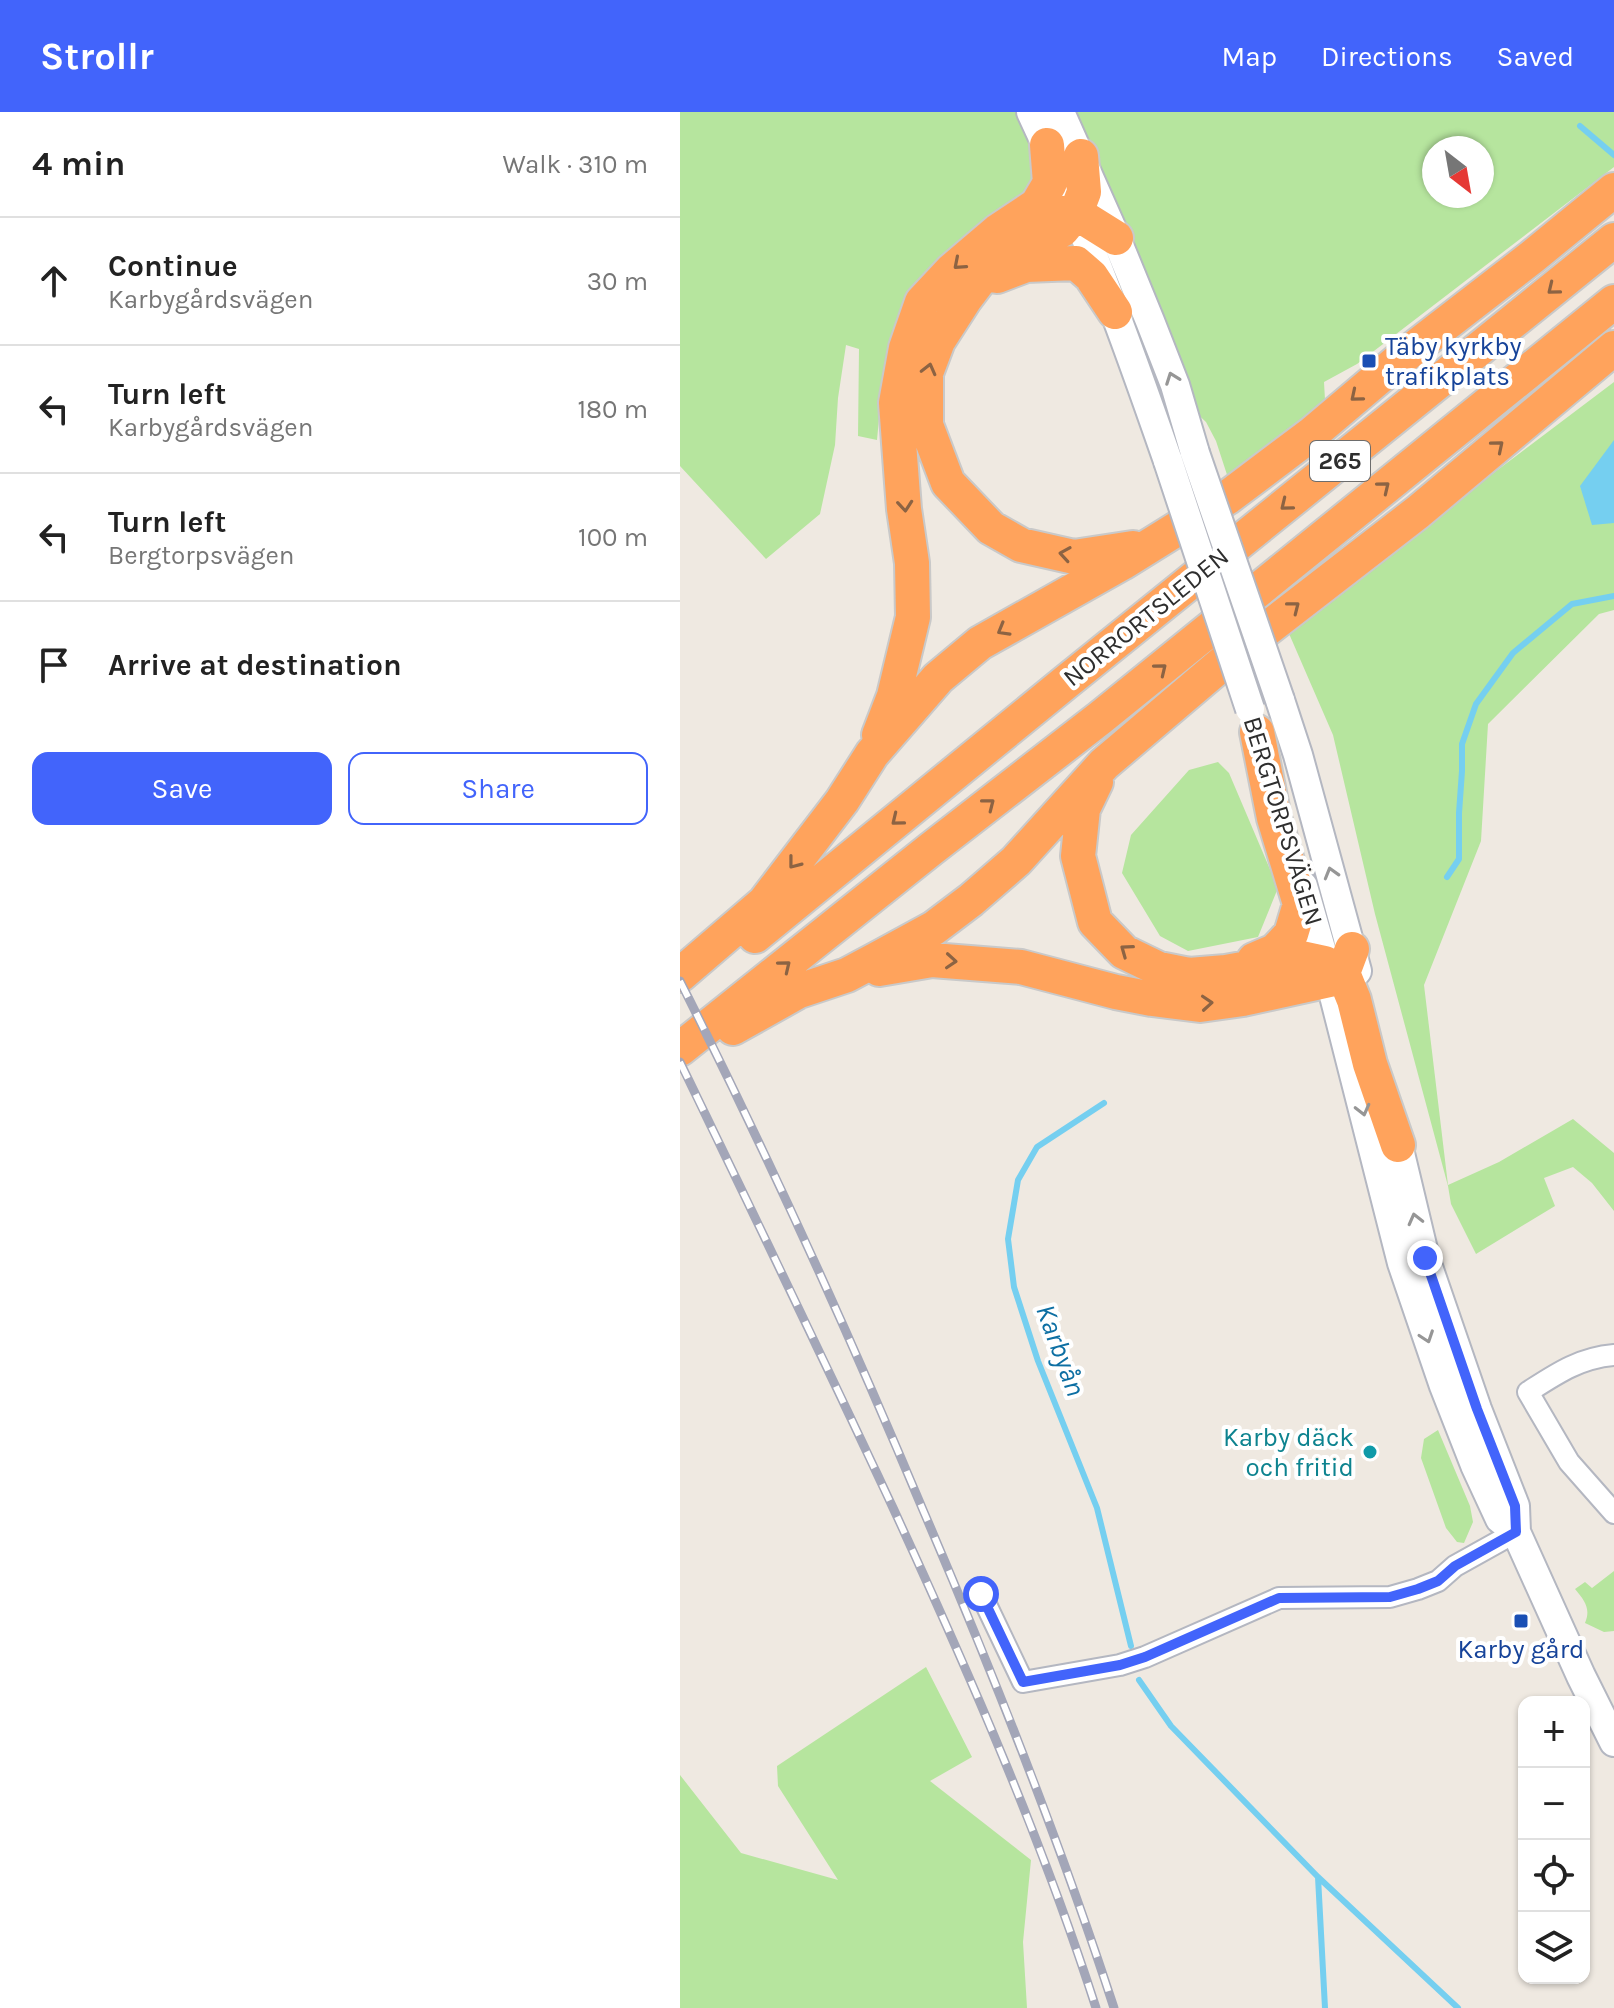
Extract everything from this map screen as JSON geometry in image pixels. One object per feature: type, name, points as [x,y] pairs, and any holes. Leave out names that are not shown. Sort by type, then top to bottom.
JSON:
[{"type":"highway","points":[[872,754],[894,696],[913,617],[912,563],[904,509],[896,403],[906,348],[922,302],[951,271],[998,231],[1037,205],[1050,183],[1047,145]]},
{"type":"highway","points":[[1081,156],[1084,192],[1076,213],[1062,230],[1016,250],[990,266],[938,341],[926,373],[926,425],[948,483],[991,528],[1021,545],[1074,557],[1130,549],[1167,535]]},
{"type":"highway","points":[[680,975],[764,903],[842,801],[872,754],[938,678],[980,643],[1122,563],[1228,497],[1313,433],[1404,356],[1614,190]]},
{"type":"highway","points":[[998,231],[1044,213],[1076,213],[1116,238]]},
{"type":"highway","name":"NORRORTSLEDEN","points":[[680,997],[1614,240]]},
{"type":"highway","points":[[965,299],[989,279],[1026,265],[1076,263],[1091,276],[1115,312]]},
{"type":"highway","name":"NORRORTSLEDEN","points":[[680,1049],[1100,718],[1614,302]]},
{"type":"highway","points":[[847,975],[934,928],[971,900],[1016,861],[1104,764],[1224,662],[1418,512],[1614,348]]},
{"type":"highway","points":[[1226,972],[1275,951],[1291,934],[1300,904],[1274,818],[1254,720]]},
{"type":"highway","points":[[1104,764],[1083,809],[1078,856],[1095,922],[1124,952],[1159,969],[1189,975],[1226,972],[1302,958],[1338,966]]},
{"type":"highway","points":[[680,1066],[740,1023],[799,991],[847,975],[932,960],[1021,967],[1116,992],[1200,1005],[1243,999],[1338,966]]},
{"type":"highway","points":[[1338,966],[1354,1000],[1370,1064],[1398,1145]]},
{"type":"main road","name":"BERGTORPSVÄGEN","points":[[1031,112],[1115,312],[1182,457],[1280,700],[1298,755],[1338,966],[1402,1263],[1475,1465],[1500,1519],[1516,1532]]},
{"type":"main road","name":"BERGTORPSVÄGEN","points":[[1060,112],[1116,238],[1175,385],[1182,457],[1254,720],[1338,966]]},
{"type":"main road","name":"BERGTORPSVÄGEN","points":[[1398,1145],[1425,1258],[1477,1409],[1515,1506],[1516,1532],[1581,1676],[1611,1726]]},
{"type":"street","points":[[1614,1355],[1564,1369],[1528,1392],[1569,1462],[1614,1513]]},
{"type":"street","points":[[981,1594],[1023,1682],[1120,1665],[1145,1657],[1279,1598],[1390,1597],[1418,1589],[1438,1581],[1455,1566],[1516,1532]]},
{"type":"green space","points":[[680,112],[1016,112],[1031,144],[1040,177],[898,336],[883,375],[877,440],[858,436],[859,349],[846,345],[835,445],[820,514],[766,559],[680,466]]},
{"type":"green space","points":[[1070,112],[1614,112],[1614,167],[1357,364],[1324,382],[1325,400],[1295,437],[1231,487],[1216,441],[1206,422],[1191,408]]},
{"type":"green space","points":[[1614,382],[1614,610],[1599,614],[1488,724],[1481,841],[1424,985],[1448,1185],[1499,1162],[1573,1119],[1614,1153],[1614,1211],[1592,1183],[1573,1167],[1544,1178],[1555,1206],[1476,1254],[1451,1204],[1375,914],[1333,735],[1287,629]]},
{"type":"green space","points":[[1218,762],[1229,773],[1278,888],[1258,937],[1188,951],[1160,936],[1122,873],[1131,835],[1189,770]]},
{"type":"green space","points":[[1438,1430],[1470,1506],[1473,1522],[1464,1543],[1457,1542],[1446,1528],[1421,1458],[1424,1439]]},
{"type":"green space","points":[[1614,1571],[1614,1631],[1604,1632],[1585,1623],[1586,1605],[1575,1589],[1585,1582],[1592,1588]]},
{"type":"green space","points":[[926,1667],[972,1757],[930,1781],[1031,1860],[1023,1942],[1027,2008],[680,2008],[680,1775],[741,1853],[838,1880],[778,1786],[777,1766]]},
{"type":"water","points":[[1614,440],[1614,523],[1592,525],[1580,486]]},
{"type":"waterway","points":[[1580,126],[1614,155]]},
{"type":"waterway","points":[[1447,877],[1459,859],[1462,744],[1476,704],[1513,653],[1572,604],[1614,596]]},
{"type":"waterway","name":"Karbyån","points":[[1104,1103],[1037,1147],[1018,1180],[1008,1239],[1014,1287],[1038,1361],[1097,1508],[1131,1646]]},
{"type":"waterway","points":[[1139,1680],[1171,1726],[1318,1877],[1458,2008]]},
{"type":"waterway","points":[[1318,1877],[1325,2008]]},
{"type":"railway","points":[[680,981],[806,1243],[949,1571],[1048,1819],[1114,2008]]},
{"type":"railway","points":[[680,1062],[894,1510],[949,1633],[1028,1818],[1096,2008]]},
{"type":"place","name":"Täby kyrkby trafikplats","points":[[1369,361]]},
{"type":"place","name":"Karby däck och fritid","points":[[1370,1452]]},
{"type":"place","name":"Karby gård","points":[[1521,1621]]},
{"type":"route","points":[[981,1594],[1023,1682],[1120,1665],[1145,1657],[1279,1598],[1390,1597],[1418,1589],[1438,1581],[1455,1566],[1516,1532],[1515,1506],[1477,1409],[1425,1258]]}]
